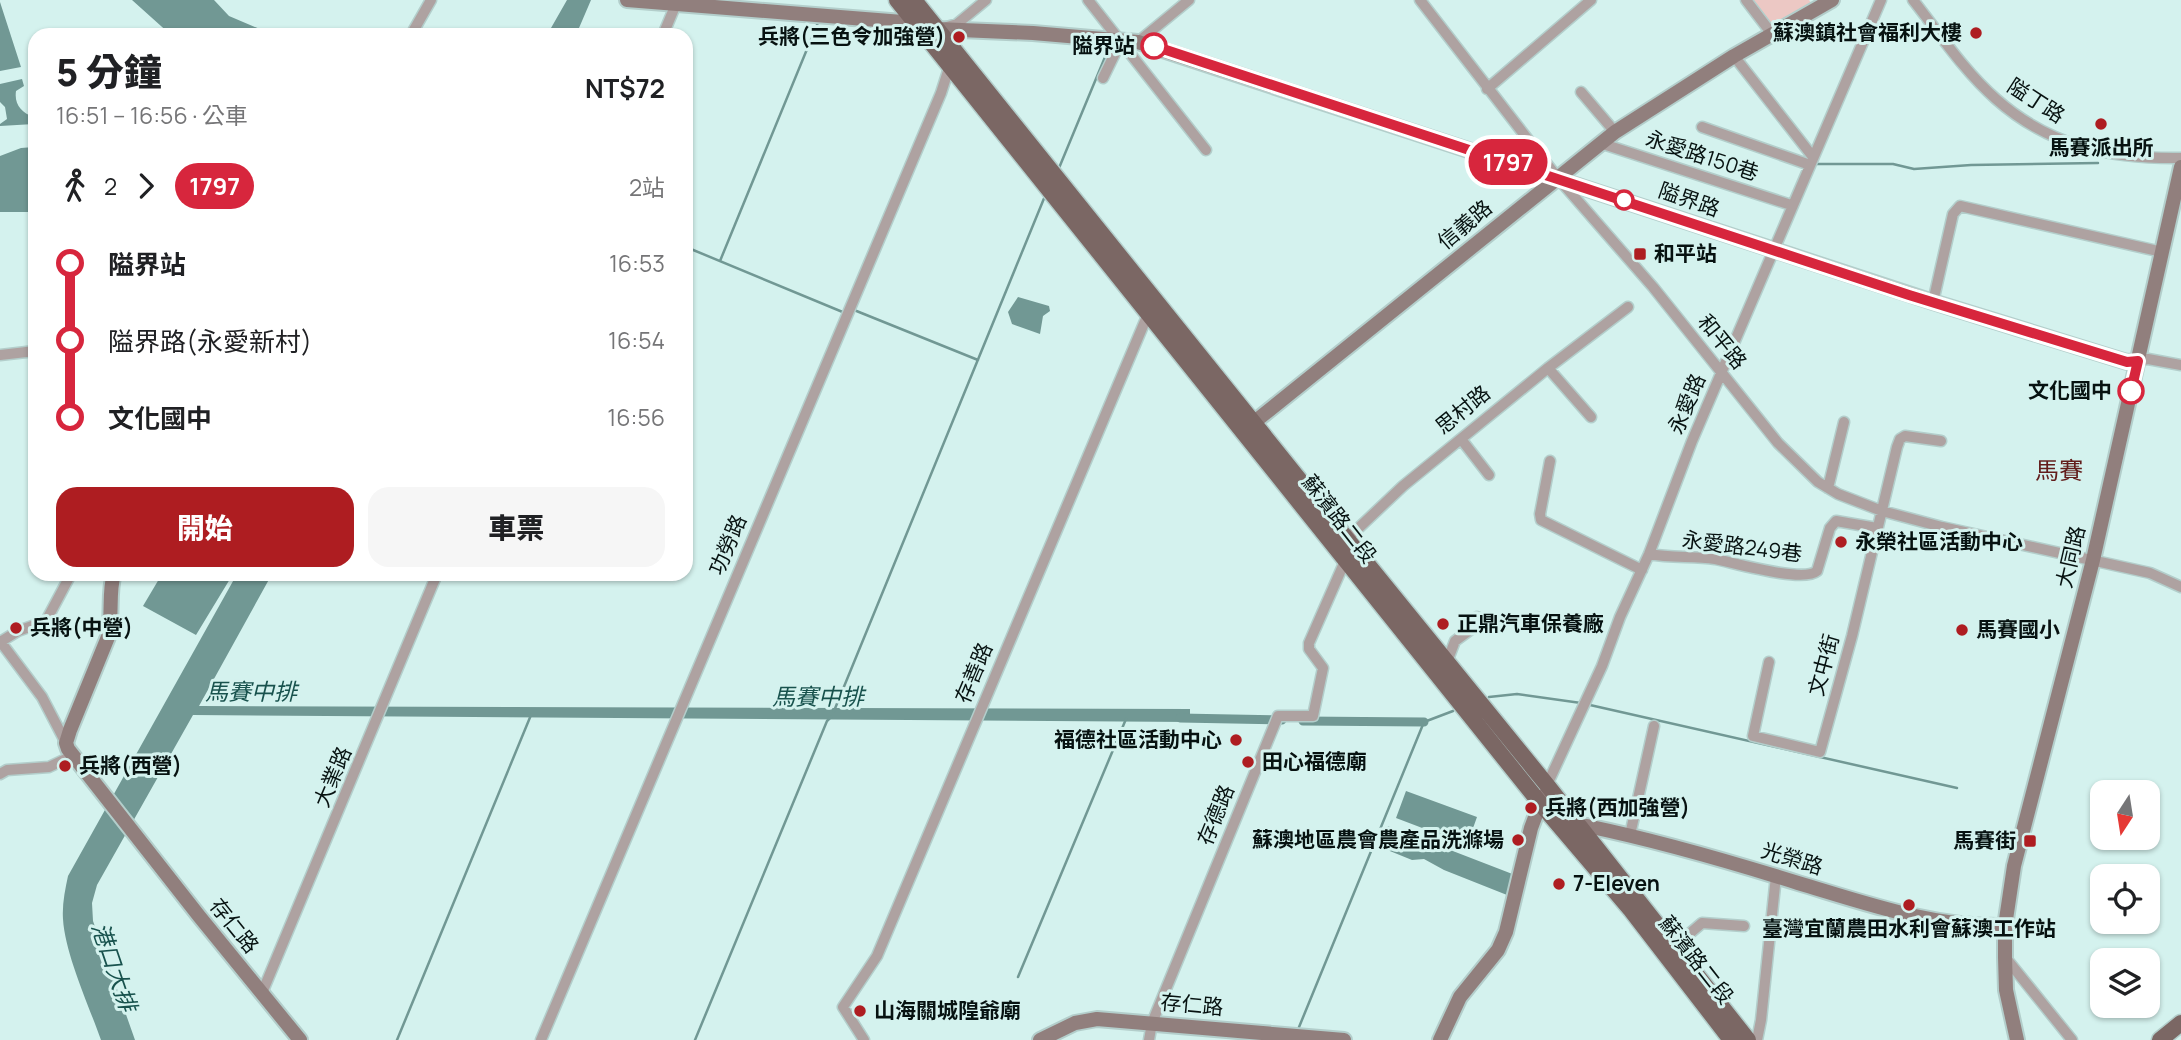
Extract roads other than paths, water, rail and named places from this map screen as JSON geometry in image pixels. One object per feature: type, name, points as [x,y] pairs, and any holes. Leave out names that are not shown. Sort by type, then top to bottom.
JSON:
[{"type":"main road","name":"蘇濱路二段","points":[[897,0],[1148,314],[1347,540],[1547,785],[1576,834],[1635,906],[1731,1040]]},
{"type":"main road","name":"蘇濱路二段","points":[[914,0],[1249,427],[1345,561],[1540,803],[1576,834]]},
{"type":"main road","name":"蘇濱路二段","points":[[1635,906],[1675,946],[1748,1040]]},
{"type":"main road","points":[[2160,1040],[2181,1023]]},
{"type":"street","points":[[415,28],[430,0]]},
{"type":"street","name":"隘界路","points":[[627,0],[915,23],[937,29],[1138,42],[1933,302],[2127,362],[2138,361]]},
{"type":"street","points":[[937,29],[957,24],[986,0]]},
{"type":"street","points":[[1088,0],[1206,150]]},
{"type":"street","points":[[1138,42],[1189,0]]},
{"type":"street","name":"和平路","points":[[1420,0],[1557,177],[1653,287],[1792,458],[1818,482],[1860,504],[1882,511],[2150,573],[2181,587]]},
{"type":"street","points":[[1746,0],[1772,34]]},
{"type":"street","name":"信義路","points":[[1249,427],[1615,132],[1734,56],[1832,0]]},
{"type":"street","name":"永愛路","points":[[1547,785],[1602,666],[1692,441],[1881,0]]},
{"type":"street","name":"隘丁路","points":[[1913,0],[1972,75],[1996,99],[2029,123],[2070,144],[2098,152],[2121,156],[2181,158]]},
{"type":"street","points":[[1487,89],[1586,1]]},
{"type":"street","points":[[666,28],[676,4]]},
{"type":"street","points":[[1103,78],[1121,41]]},
{"type":"street","points":[[1734,56],[1811,161]]},
{"type":"street","name":"功勞路","points":[[541,1040],[942,93],[950,65]]},
{"type":"street","points":[[1581,92],[1615,132]]},
{"type":"street","points":[[1702,128],[1811,161]]},
{"type":"street","name":"永愛路150巷","points":[[1600,143],[1791,205]]},
{"type":"street","name":"大同路","points":[[2017,1040],[2006,990],[2005,926],[2020,839],[2093,560],[2181,167]]},
{"type":"street","points":[[1933,302],[1953,214],[1960,206],[2162,252]]},
{"type":"street","name":"思村路","points":[[1347,540],[1403,486],[1628,307]]},
{"type":"street","name":"存善路","points":[[864,1040],[843,1007],[877,956],[1148,314]]},
{"type":"street","points":[[0,355],[28,352]]},
{"type":"street","points":[[2138,361],[2148,359],[2181,365]]},
{"type":"street","points":[[1548,368],[1591,416]]},
{"type":"street","points":[[1828,488],[1844,422]]},
{"type":"street","name":"文中街","points":[[1769,662],[1753,736],[1821,752],[1900,439],[1905,436],[1941,441]]},
{"type":"street","points":[[1461,439],[1489,475]]},
{"type":"street","points":[[1550,461],[1539,514],[1541,520],[1642,570]]},
{"type":"street","name":"永愛路249巷","points":[[1649,554],[1670,558],[1714,559],[1759,570],[1809,575],[1817,570],[1830,528],[1836,520],[1877,528]]},
{"type":"street","points":[[1345,561],[1347,540]]},
{"type":"street","name":"存德路","points":[[1150,1040],[1152,1023],[1278,716],[1313,716],[1323,668],[1309,649],[1309,643],[1345,561]]},
{"type":"street","points":[[67,581],[46,621],[18,631],[0,642],[41,697],[69,750]]},
{"type":"street","points":[[0,774],[7,770],[49,767],[69,750],[108,637],[111,623],[109,581]]},
{"type":"street","name":"大業路","points":[[262,993],[435,581]]},
{"type":"street","points":[[1447,662],[1455,641],[1470,630],[1477,617]]},
{"type":"street","points":[[1630,835],[1654,726]]},
{"type":"street","name":"存仁路","points":[[69,750],[300,1040]]},
{"type":"street","points":[[1440,1040],[1460,998],[1498,950],[1506,932],[1547,785]]},
{"type":"street","name":"光榮路","points":[[1576,834],[1587,826],[1630,835],[1907,914],[1978,927],[2005,926]]},
{"type":"street","points":[[1757,1040],[1776,876]]},
{"type":"street","points":[[1675,946],[1702,923],[1744,926]]},
{"type":"street","points":[[2005,957],[2072,1040]]},
{"type":"street","name":"存仁路","points":[[1040,1040],[1075,1023],[1088,1020],[1344,1040]]},
{"type":"water","points":[[132,0],[214,0],[229,16],[257,28],[163,28]]},
{"type":"water","points":[[567,0],[591,0],[579,28],[551,28]]},
{"type":"water","points":[[0,2],[21,67],[0,71]]},
{"type":"water","points":[[22,79],[24,86],[16,91],[16,100],[28,114],[28,124],[0,126],[7,119],[5,107],[0,102],[0,84]]},
{"type":"water","points":[[28,147],[28,212],[0,212],[0,156]]},
{"type":"water","points":[[1018,297],[1049,306],[1050,311],[1043,316],[1040,334],[1012,324],[1008,312]]},
{"type":"water","points":[[158,581],[229,581],[196,635],[143,606]]},
{"type":"water","points":[[233,581],[268,581],[199,706],[1190,709],[1190,722],[193,715],[97,885],[92,903],[93,921],[135,1040],[101,1040],[73,964],[65,933],[63,908],[68,876]]},
{"type":"water","points":[[1406,791],[1477,817],[1467,845],[1396,818]]},
{"type":"water","points":[[1388,826],[1515,875],[1507,895],[1444,870],[1424,859],[1412,860],[1380,847]]},
{"type":"waterway","points":[[720,261],[819,20]]},
{"type":"waterway","points":[[1059,168],[1110,45]]},
{"type":"waterway","points":[[1815,164],[1893,164],[1914,169],[1971,165],[2098,163]]},
{"type":"waterway","points":[[834,711],[1045,196]]},
{"type":"waterway","points":[[693,250],[845,313]]},
{"type":"waterway","points":[[854,310],[978,360]]},
{"type":"waterway","points":[[1489,697],[1517,694],[1581,703]]},
{"type":"waterway","points":[[1590,705],[1957,788]]},
{"type":"waterway","points":[[1297,1032],[1424,722],[1453,711]]},
{"type":"waterway","points":[[397,1040],[531,715]]},
{"type":"waterway","points":[[695,1040],[827,721],[831,717]]},
{"type":"waterway","name":"馬賽中排","points":[[1180,718],[1282,720]]},
{"type":"waterway","points":[[1018,977],[1126,719]]},
{"type":"waterway","name":"馬賽中排","points":[[1303,721],[1424,722]]},
{"type":"place","name":"蘇澳鎮社會福利大樓","points":[[1976,33]]},
{"type":"place","name":"兵將(三色令加強營)","points":[[959,37]]},
{"type":"place","name":"隘界站","points":[[1154,46]]},
{"type":"place","name":"馬賽派出所","points":[[2101,124]]},
{"type":"place","name":"和平站","points":[[1640,254]]},
{"type":"place","name":"文化國中","points":[[2131,391]]},
{"type":"place","name":"永榮社區活動中心","points":[[1841,542]]},
{"type":"place","name":"正鼎汽車保養廠","points":[[1443,624]]},
{"type":"place","name":"兵將(中營)","points":[[16,628]]},
{"type":"place","name":"馬賽國小","points":[[1962,630]]},
{"type":"place","name":"福德社區活動中心","points":[[1236,740]]},
{"type":"place","name":"田心福德廟","points":[[1248,762]]},
{"type":"place","name":"兵將(西營)","points":[[65,766]]},
{"type":"place","name":"兵將(西加強營)","points":[[1531,808]]},
{"type":"place","name":"蘇澳地區農會農產品洗滌場","points":[[1518,840]]},
{"type":"place","name":"馬賽街","points":[[2030,841]]},
{"type":"place","name":"7-Eleven","points":[[1559,884]]},
{"type":"place","name":"臺灣宜蘭農田水利會蘇澳工作站","points":[[1909,905]]},
{"type":"place","name":"山海關城隍爺廟","points":[[860,1011]]},
{"type":"district","name":"馬賽","points":[[2059,471]]},
{"type":"water label","name":"港口大排","points":[[114,967]]}]
